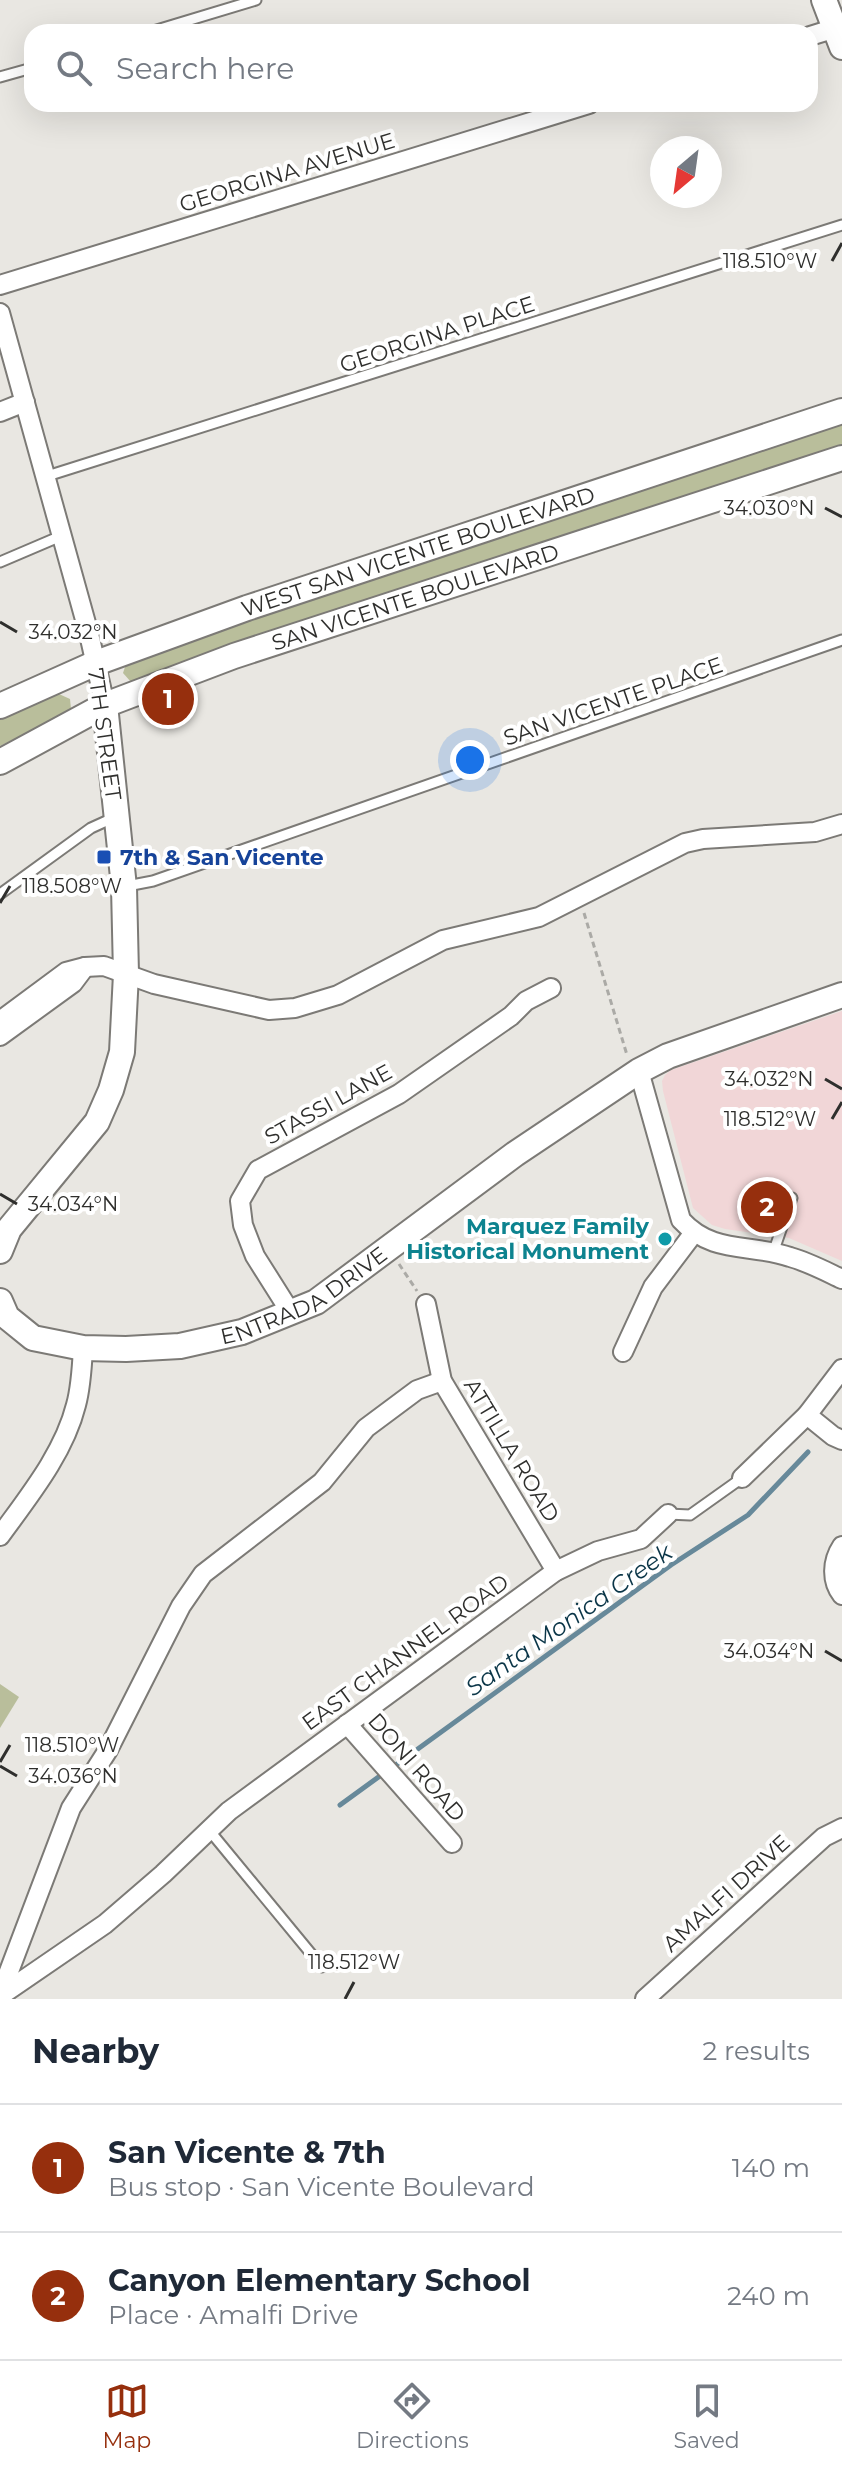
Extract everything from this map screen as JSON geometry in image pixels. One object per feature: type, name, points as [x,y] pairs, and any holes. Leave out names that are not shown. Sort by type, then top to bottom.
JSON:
[{"type":"main road","points":[[824,0],[840,34]]},
{"type":"main road","name":"WEST SAN VICENTE BOULEVARD","points":[[0,706],[96,663],[247,608],[842,411]]},
{"type":"main road","name":"SAN VICENTE BOULEVARD","points":[[0,762],[105,705],[234,656],[842,458]]},
{"type":"main road","name":"7TH STREET","points":[[105,705],[124,887],[126,974]]},
{"type":"main road","points":[[0,1251],[9,1229],[83,1141],[104,1109],[122,1052],[126,974]]},
{"type":"main road","name":"ENTRADA DRIVE","points":[[1,1307],[15,1325],[33,1338],[83,1348],[180,1346],[242,1332],[316,1302],[632,1063],[668,1056],[842,995]]},
{"type":"street","points":[[818,35],[840,34]]},
{"type":"street","name":"GEORGINA AVENUE","points":[[0,285],[563,112]]},
{"type":"street","name":"7TH STREET","points":[[0,313],[105,705]]},
{"type":"street","points":[[0,412],[25,402]]},
{"type":"street","points":[[0,1021],[66,972],[104,966],[154,984],[269,1010],[295,1008],[338,995],[443,940],[539,917],[685,843],[703,839],[815,832],[842,824]]},
{"type":"street","points":[[0,1036],[73,983],[85,967]]},
{"type":"street","name":"STASSI LANE","points":[[291,1313],[255,1256],[243,1225],[240,1201],[258,1170],[399,1094],[511,1016],[526,1001],[551,988]]},
{"type":"street","points":[[632,1063],[681,1220],[693,1234],[711,1242],[789,1256],[842,1279]]},
{"type":"street","points":[[623,1352],[653,1287],[693,1234]]},
{"type":"street","name":"ATTILLA ROAD","points":[[426,1304],[442,1381],[556,1571]]},
{"type":"street","points":[[0,1536],[31,1493],[67,1432],[77,1405],[83,1348]]},
{"type":"street","name":"EAST CHANNEL ROAD","points":[[742,1478],[807,1415],[842,1369]]},
{"type":"street","points":[[0,1996],[71,1808],[108,1750],[181,1606],[203,1574],[322,1482],[366,1428],[417,1390],[442,1381]]},
{"type":"street","points":[[807,1415],[842,1440]]},
{"type":"street","name":"EAST CHANNEL ROAD","points":[[0,1996],[105,1924],[229,1811],[556,1571],[598,1551],[641,1539],[668,1514]]},
{"type":"street","points":[[842,1546],[836,1556],[834,1572],[837,1590],[842,1595]]},
{"type":"street","name":"DONI ROAD","points":[[347,1724],[452,1843]]},
{"type":"street","name":"AMALFI DRIVE","points":[[645,1999],[824,1837],[842,1828]]},
{"type":"lane","points":[[176,24],[256,0]]},
{"type":"lane","points":[[0,77],[24,70]]},
{"type":"lane","name":"GEORGINA PLACE","points":[[44,477],[842,225]]},
{"type":"lane","points":[[0,562],[61,536]]},
{"type":"lane","name":"SAN VICENTE PLACE","points":[[124,887],[153,881],[842,640]]},
{"type":"lane","points":[[0,894],[91,828],[116,817]]},
{"type":"lane","points":[[773,1253],[792,1198]]},
{"type":"lane","name":"EAST CHANNEL ROAD","points":[[668,1514],[690,1515],[742,1478]]},
{"type":"lane","points":[[209,1830],[322,1967]]},
{"type":"path","points":[[585,916],[632,1063]]},
{"type":"path","points":[[398,1263],[412,1283]]},
{"type":"shaded area","points":[[842,1011],[842,1261],[789,1238],[712,1225],[693,1208],[663,1091],[665,1075],[671,1070]]},
{"type":"green space","points":[[842,419],[842,446],[141,682],[131,682],[123,673],[127,661]]},
{"type":"green space","points":[[59,694],[70,699],[71,709],[68,713],[0,746],[0,720]]},
{"type":"green space","points":[[0,1684],[19,1697],[0,1728]]},
{"type":"waterway","name":"Santa Monica Creek","points":[[393,1767],[671,1565],[748,1515],[808,1452]]},
{"type":"waterway","name":"Santa Monica Creek","points":[[340,1805],[384,1773]]},
{"type":"place","name":"San Vicente & 7th","points":[[168,699]]},
{"type":"place","name":"7th & San Vicente","points":[[104,857]]},
{"type":"place","name":"Canyon Elementary School","points":[[767,1207]]},
{"type":"place","name":"Marquez Family Historical Monument","points":[[665,1239]]}]
